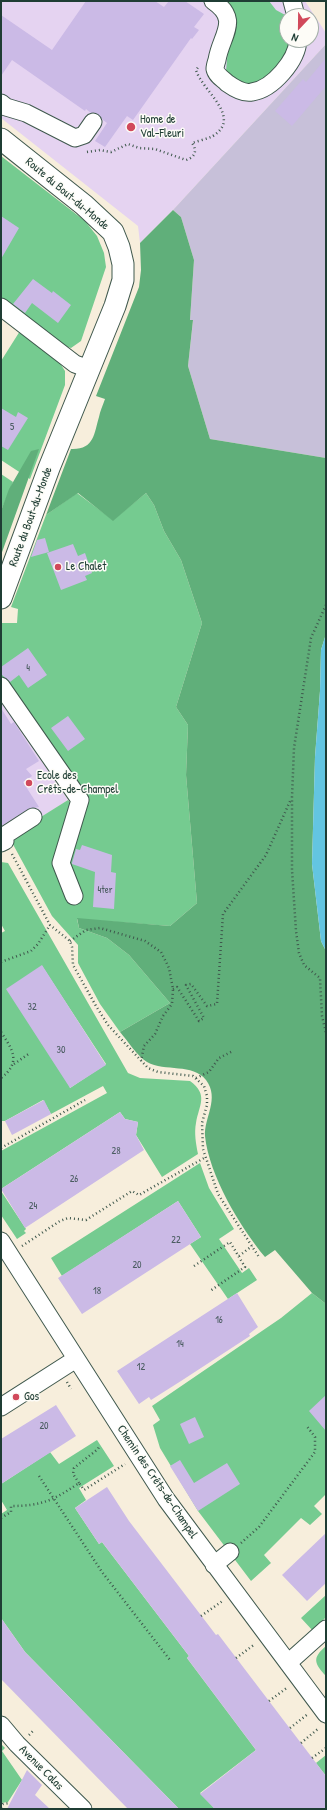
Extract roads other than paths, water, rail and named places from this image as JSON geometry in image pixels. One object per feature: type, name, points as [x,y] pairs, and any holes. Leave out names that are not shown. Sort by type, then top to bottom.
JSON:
[{"type":"main road","name":"Route du Bout-du-Monde","points":[[1,140],[98,217],[113,232],[119,247],[123,264],[122,280],[115,306],[49,468],[1,598]]},
{"type":"street","points":[[214,1],[221,6],[227,14],[229,21],[228,30],[218,56],[215,69],[219,76],[236,89],[251,93],[267,87],[286,68],[298,48]]},
{"type":"street","points":[[1,103],[6,107],[26,113],[75,138],[84,135],[93,122]]},
{"type":"street","points":[[1,307],[75,364],[89,369]]},
{"type":"street","points":[[1,686],[80,800],[61,863],[74,896]]},
{"type":"street","points":[[3,842],[2,837],[33,817]]},
{"type":"street","name":"Chemin des Crêts-de-Champel","points":[[1,1241],[138,1456],[214,1565],[299,1678],[322,1715]]},
{"type":"street","points":[[1,1407],[76,1359]]},
{"type":"street","points":[[214,1565],[230,1552]]},
{"type":"street","points":[[288,1663],[326,1629]]},
{"type":"street","name":"Avenue Calas","points":[[1,1725],[17,1744],[83,1809]]},
{"type":"water","points":[[326,634],[326,951],[321,941],[312,864],[315,757],[320,691],[321,650]]},
{"type":"place","name":"Home de Val-Fleuri","points":[[131,127]]},
{"type":"place","name":"Le Chalet","points":[[58,567]]},
{"type":"place","name":"Ecole des Crêts-de-Champel","points":[[29,783]]},
{"type":"place","name":"Gos","points":[[16,1397]]}]
